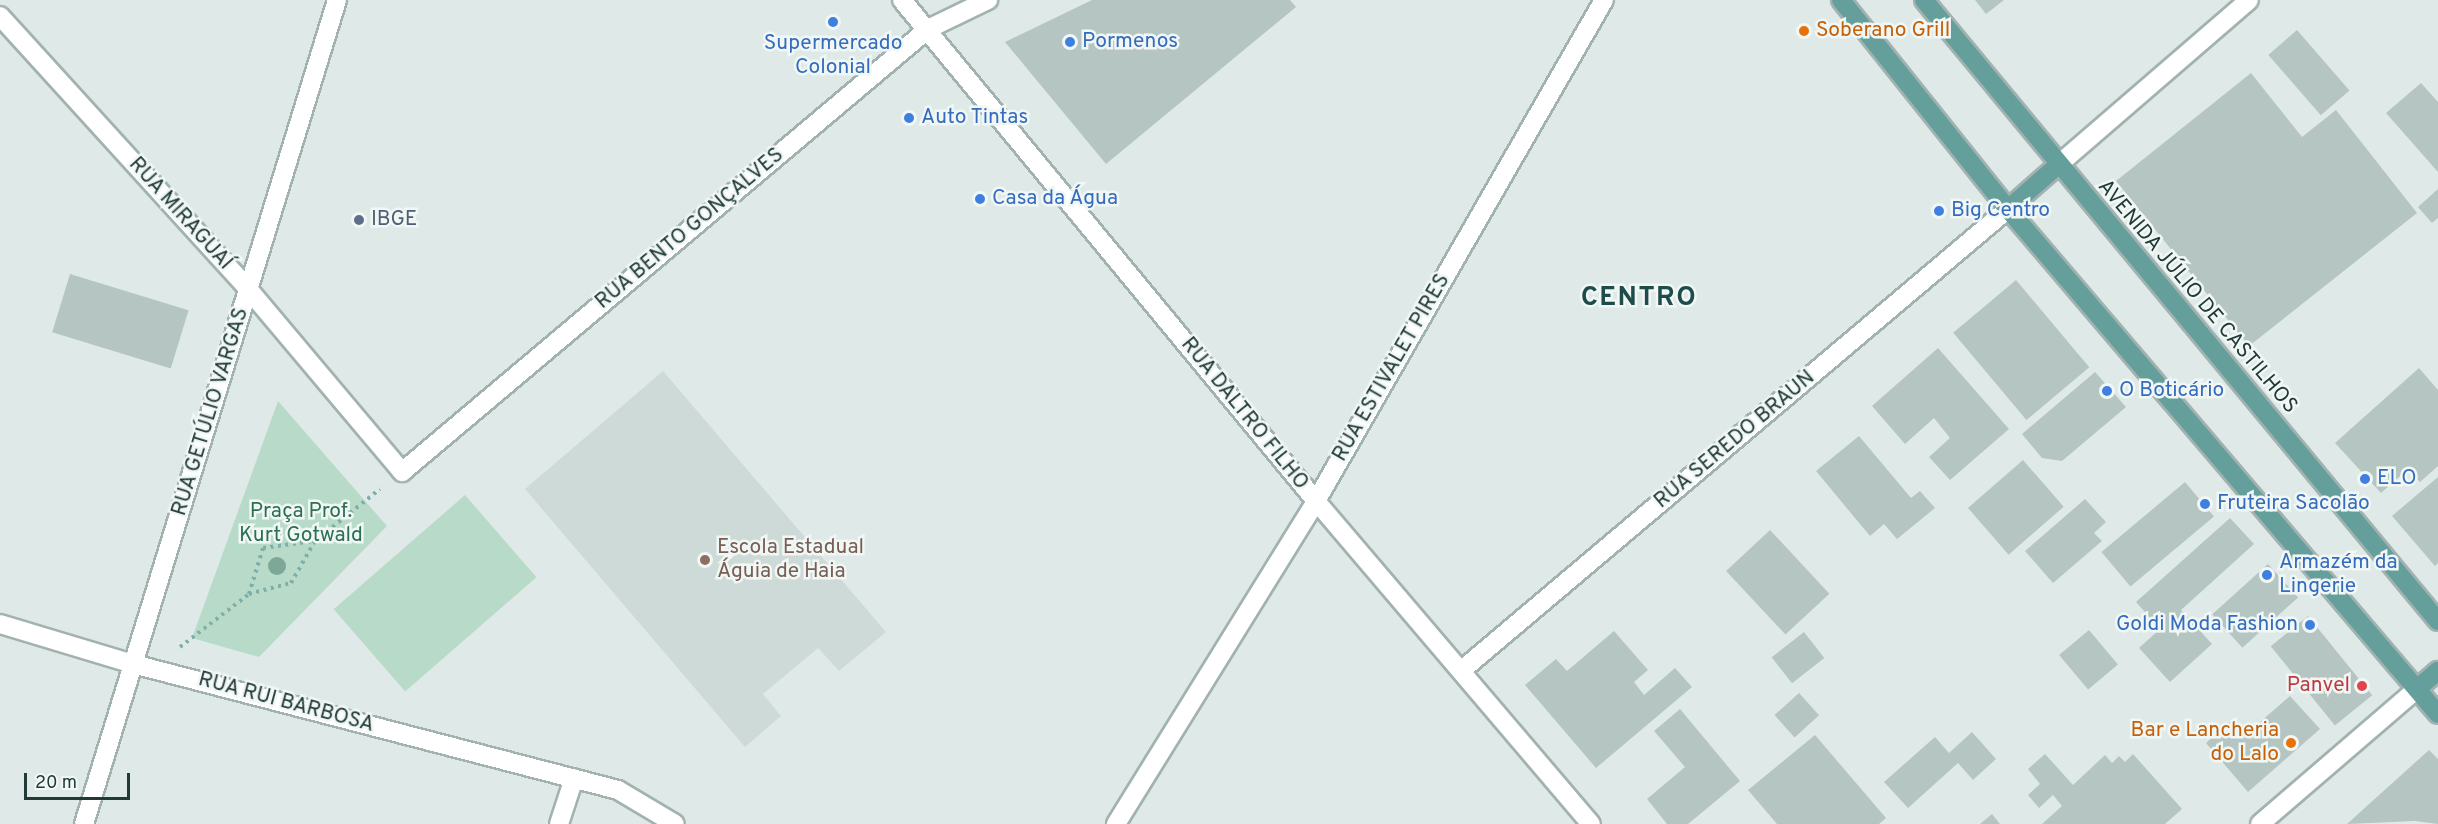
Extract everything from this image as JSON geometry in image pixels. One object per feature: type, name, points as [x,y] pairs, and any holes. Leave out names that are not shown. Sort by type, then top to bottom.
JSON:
[{"type":"main road","points":[[1841,0],[2008,209],[2438,714]]},
{"type":"main road","name":"AVENIDA JÚLIO DE CASTILHOS","points":[[1924,0],[2058,165],[2438,621]]},
{"type":"main road","points":[[2008,209],[2058,165]]},
{"type":"main road","points":[[2417,689],[2438,671]]},
{"type":"street","name":"RUA GETÚLIO VARGAS","points":[[84,824],[337,0]]},
{"type":"street","name":"RUA DALTRO FILHO","points":[[902,0],[1316,501],[1591,824]]},
{"type":"street","name":"RUA BENTO GONÇALVES","points":[[402,472],[928,29],[988,0]]},
{"type":"street","name":"RUA ESTIVALET PIRES","points":[[1116,824],[1316,501],[1604,0]]},
{"type":"street","points":[[2058,165],[2249,0]]},
{"type":"street","name":"RUA MIRAGUAÍ","points":[[0,16],[249,290],[402,472]]},
{"type":"street","name":"RUA SEREDO BRAUN","points":[[1462,670],[2008,209]]},
{"type":"street","name":"RUA RUI BARBOSA","points":[[0,624],[133,664],[574,778]]},
{"type":"street","points":[[2260,824],[2417,689]]},
{"type":"street","points":[[559,824],[574,778],[618,790],[675,824]]},
{"type":"path","points":[[152,668],[249,594],[291,583],[315,541],[402,472]]},
{"type":"path","points":[[249,594],[263,548],[315,541]]},
{"type":"shaded area","name":"Escola Estadual Águia de Haia","points":[[663,371],[886,632],[839,671],[818,648],[763,694],[781,716],[745,747],[525,489]]},
{"type":"green space","name":"Praça Prof. Kurt Gotwald","points":[[278,401],[387,526],[259,657],[192,638]]},
{"type":"green space","points":[[465,495],[537,577],[405,691],[334,609]]},
{"type":"building","points":[[1092,0],[1290,0],[1296,7],[1106,164],[1005,42]]},
{"type":"building","points":[[1975,0],[2004,0],[1986,14]]},
{"type":"building","points":[[2297,30],[2349,90],[2321,115],[2268,55]]},
{"type":"building","points":[[2251,73],[2302,137],[2336,110],[2417,213],[2249,346],[2116,181]]},
{"type":"building","points":[[2421,83],[2438,102],[2438,172],[2386,113]]},
{"type":"building","points":[[2438,189],[2438,218],[2432,223],[2418,207]]},
{"type":"building","points":[[70,274],[189,310],[171,369],[52,332]]},
{"type":"building","points":[[2016,280],[2089,367],[2026,420],[1953,333]]},
{"type":"building","points":[[1938,348],[2009,429],[1950,480],[1929,457],[1950,438],[1934,418],[1905,444],[1872,406]]},
{"type":"building","points":[[2419,368],[2438,390],[2438,466],[2420,482],[2408,469],[2381,493],[2335,443]]},
{"type":"building","points":[[2095,372],[2126,407],[2062,461],[2042,458],[2022,434]]},
{"type":"building","points":[[1859,436],[1911,498],[1920,491],[1935,508],[1897,539],[1884,524],[1870,536],[1816,471]]},
{"type":"building","points":[[2023,460],[2064,507],[2009,555],[1968,508]]},
{"type":"building","points":[[2438,477],[2438,563],[2435,566],[2392,516]]},
{"type":"building","points":[[2185,482],[2214,516],[2130,587],[2102,552]]},
{"type":"building","points":[[2085,499],[2106,522],[2094,533],[2102,541],[2053,583],[2025,551]]},
{"type":"building","points":[[2230,518],[2254,544],[2181,610],[2212,644],[2170,682],[2139,648],[2160,629],[2136,602]]},
{"type":"building","points":[[1770,530],[1829,594],[1785,635],[1726,571]]},
{"type":"building","points":[[2268,564],[2298,597],[2242,648],[2212,614]]},
{"type":"building","points":[[2308,616],[2372,695],[2335,725],[2271,646]]},
{"type":"building","points":[[2089,630],[2118,664],[2088,690],[2059,655]]},
{"type":"building","points":[[1614,631],[1648,670],[1634,682],[1644,695],[1675,668],[1692,687],[1596,768],[1525,685],[1556,659],[1567,671]]},
{"type":"building","points":[[1804,632],[1824,658],[1792,683],[1772,657]]},
{"type":"building","points":[[1799,693],[1819,715],[1795,737],[1774,715]]},
{"type":"building","points":[[2290,696],[2320,729],[2248,792],[2206,743],[2232,720],[2245,735]]},
{"type":"building","points":[[1680,709],[1740,781],[1688,824],[1667,824],[1647,799],[1685,767],[1654,731]]},
{"type":"building","points":[[1972,732],[1996,759],[1973,780],[1958,763],[1908,808],[1884,782],[1935,737],[1949,753]]},
{"type":"building","points":[[1815,735],[1886,818],[1879,824],[1777,824],[1748,790]]},
{"type":"building","points":[[2429,750],[2438,759],[2438,824],[2415,821],[2347,824]]},
{"type":"building","points":[[2045,754],[2073,785],[2105,755],[2112,763],[2119,756],[2125,762],[2133,754],[2182,809],[2165,824],[2042,824],[2062,806],[2053,795],[2039,808],[2028,795],[2040,784],[2028,769]]},
{"type":"building","points":[[1992,814],[2000,824],[1980,824]]},
{"type":"place","name":"Supermercado Colonial","points":[[833,22]]},
{"type":"place","name":"Soberano Grill","points":[[1804,31]]},
{"type":"place","name":"Pormenos","points":[[1070,42]]},
{"type":"place","name":"Auto Tintas","points":[[909,118]]},
{"type":"place","name":"Casa da Água","points":[[980,199]]},
{"type":"place","name":"Big Centro","points":[[1939,211]]},
{"type":"place","name":"IBGE","points":[[359,220]]},
{"type":"place","name":"O Boticário","points":[[2107,391]]},
{"type":"place","name":"ELO","points":[[2365,479]]},
{"type":"place","name":"Fruteira Sacolão","points":[[2205,504]]},
{"type":"place","name":"Escola Estadual Águia de Haia","points":[[705,560]]},
{"type":"place","name":"Armazém da Lingerie","points":[[2267,575]]},
{"type":"place","name":"Goldi Moda Fashion","points":[[2310,625]]},
{"type":"place","name":"Panvel","points":[[2362,686]]},
{"type":"place","name":"Bar e Lancheria do Lalo","points":[[2291,743]]},
{"type":"district","name":"CENTRO","points":[[1639,299]]}]
